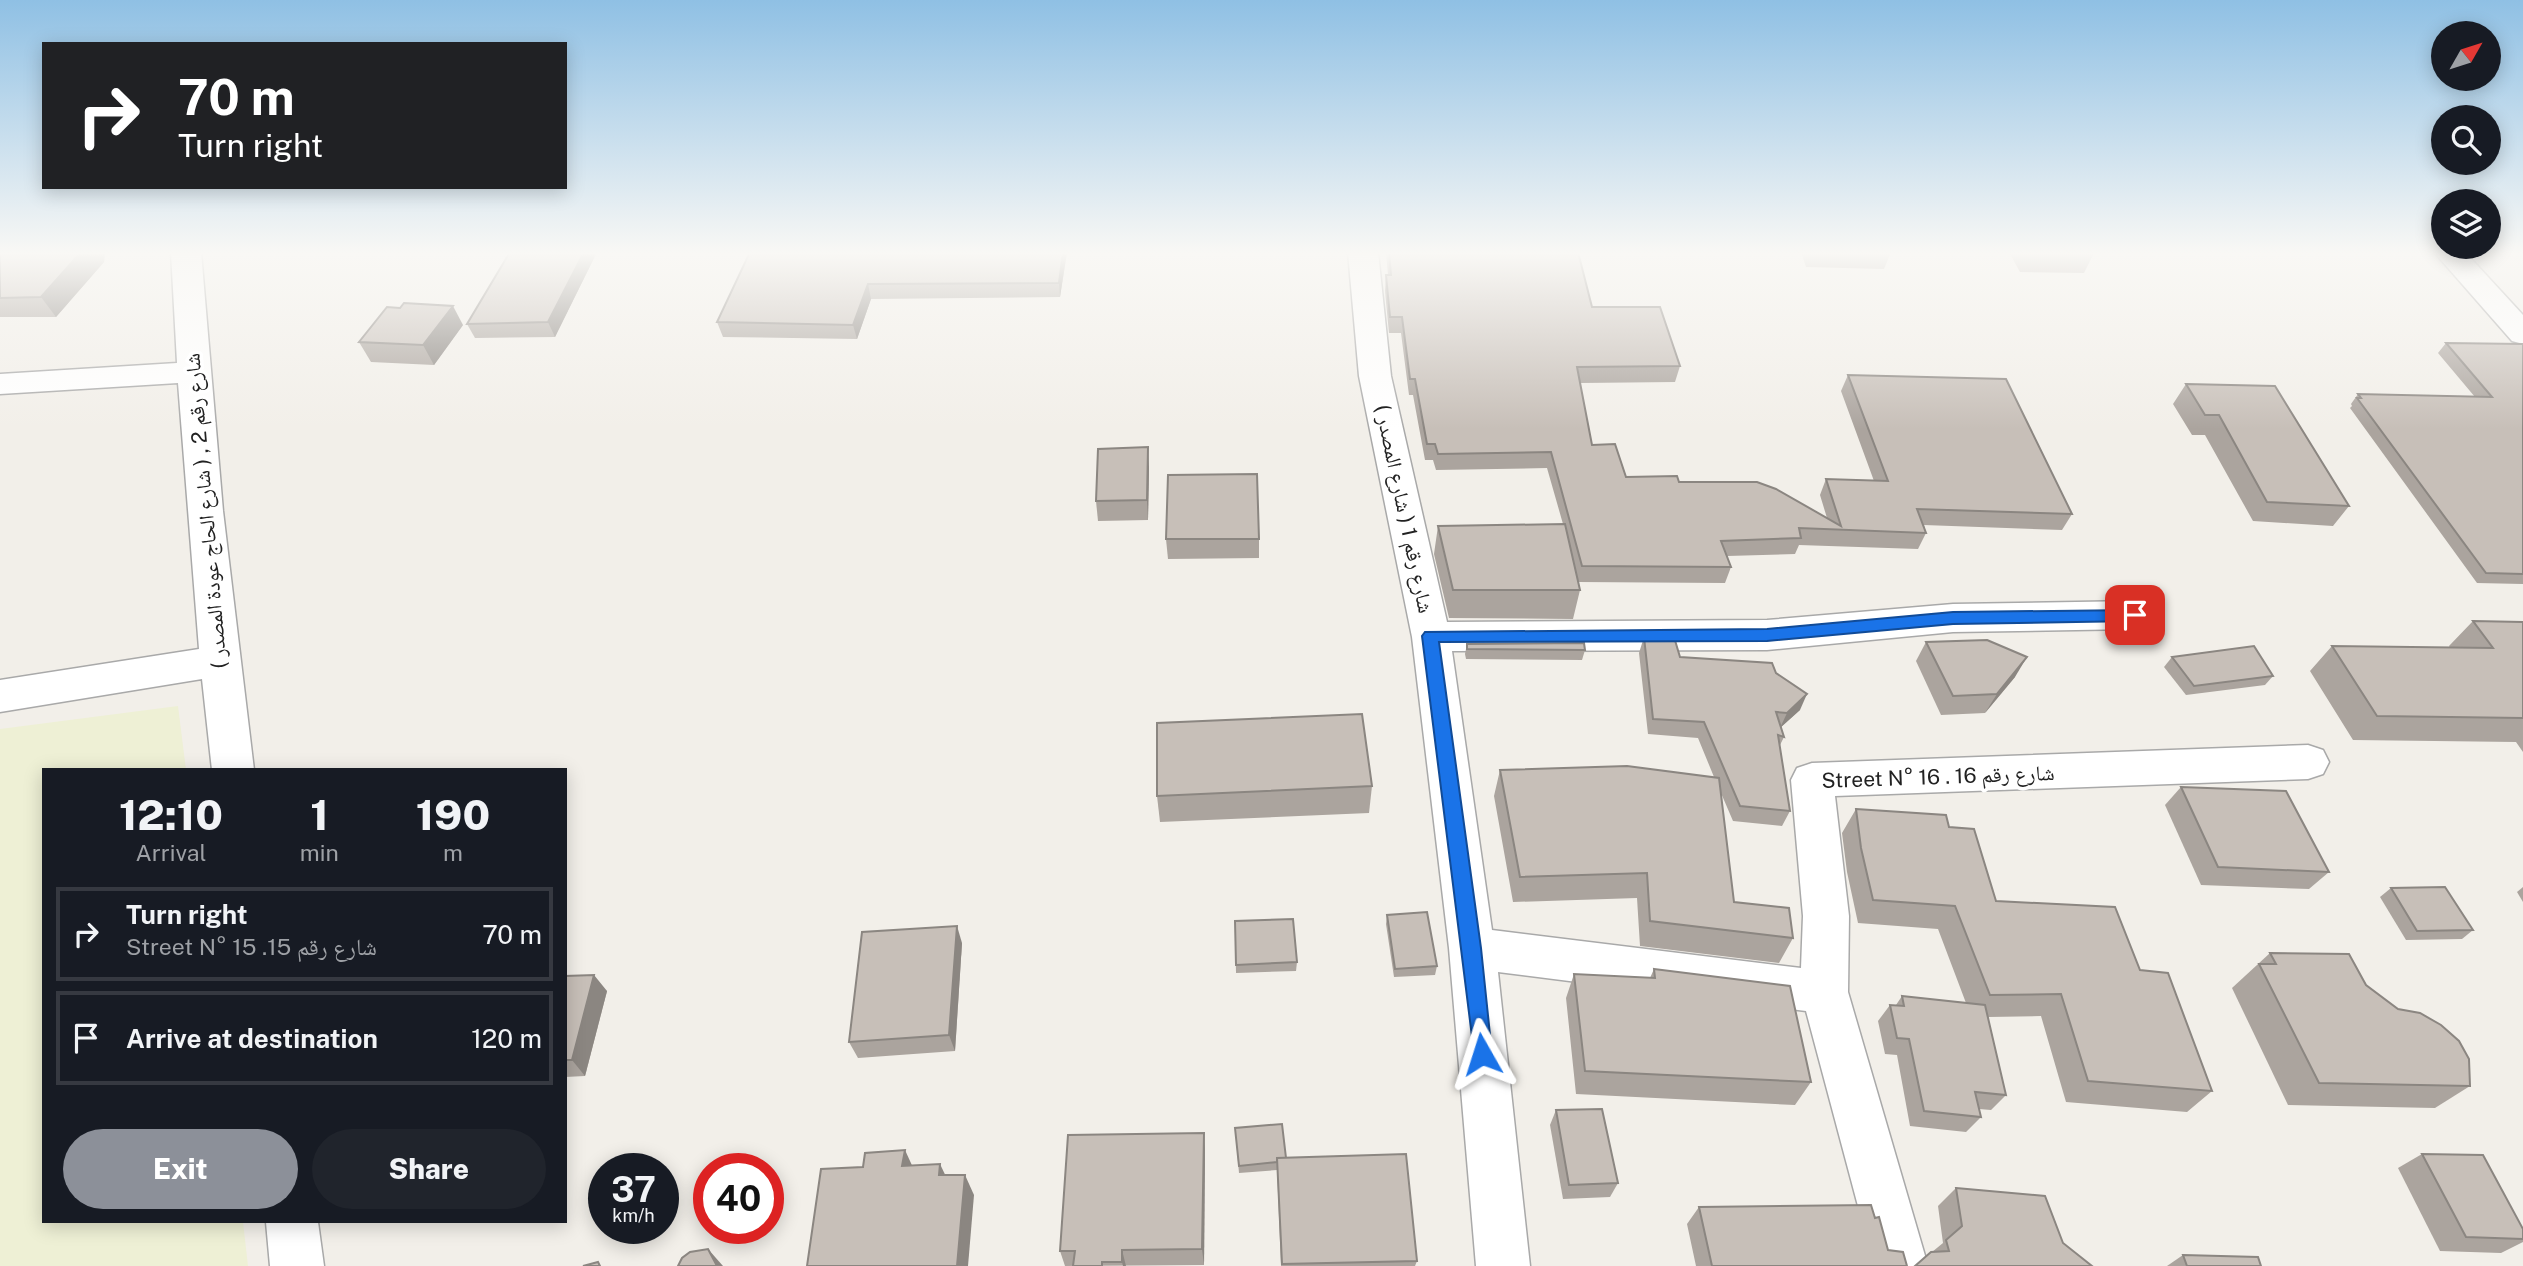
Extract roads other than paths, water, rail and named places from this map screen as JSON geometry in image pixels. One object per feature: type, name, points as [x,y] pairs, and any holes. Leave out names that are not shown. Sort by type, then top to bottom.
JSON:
[{"type":"street","name":"شارع رقم 2 , ( شارع الحاج عودة المصدر )","points":[[189,311],[219,661],[233,768]]},
{"type":"street","name":"شارع رقم 1 ( شارع المصدر )","points":[[1369,311],[1376,376],[1430,636],[1472,948],[1503,1266]]},
{"type":"street","points":[[2502,311],[2523,334]]},
{"type":"street","points":[[0,384],[193,372]]},
{"type":"street","points":[[1430,636],[1767,635],[1953,618],[2135,615]]},
{"type":"street","points":[[0,696],[219,661]]},
{"type":"street","name":"Street N° 16 . شارع رقم 16","points":[[1901,1266],[1824,992],[1826,916],[1812,780],[2308,762]]},
{"type":"street","points":[[1472,948],[1824,992]]},
{"type":"street","points":[[292,1223],[297,1266]]}]
